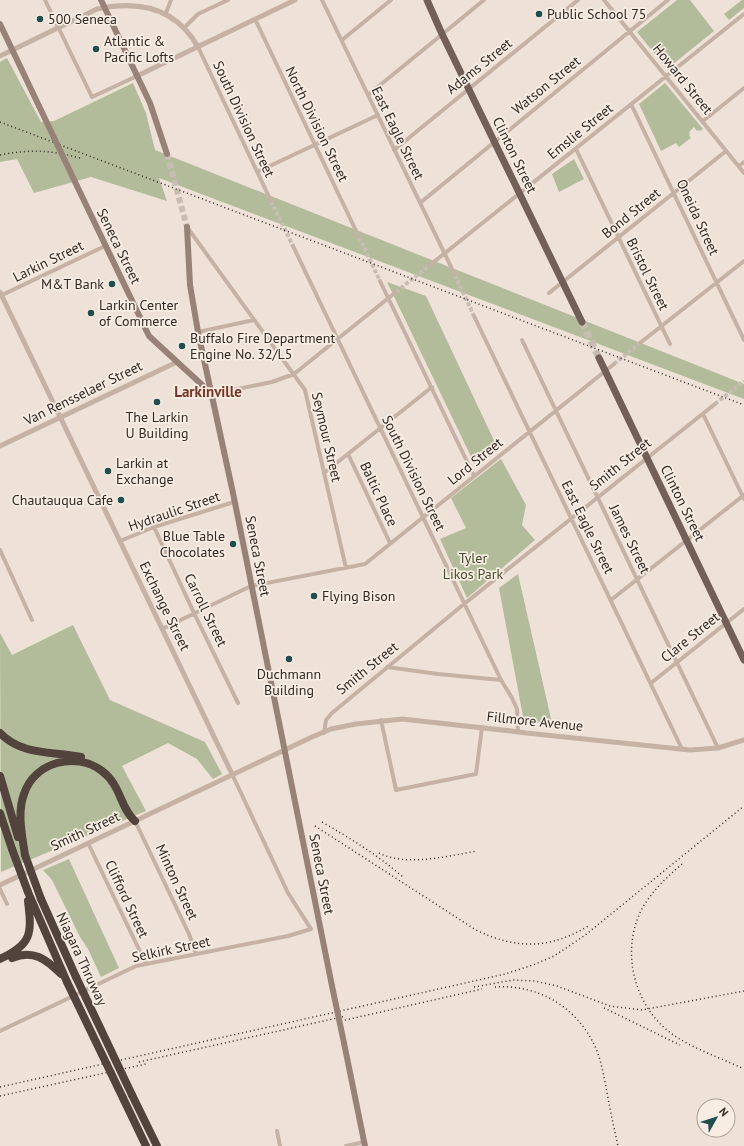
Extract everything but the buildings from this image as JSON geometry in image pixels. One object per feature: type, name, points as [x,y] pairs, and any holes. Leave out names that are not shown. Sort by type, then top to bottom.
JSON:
[{"type":"highway","points":[[0,733],[13,743],[31,751],[87,758],[107,768],[118,780],[134,814],[135,821]]},
{"type":"highway","points":[[23,850],[21,815],[24,793],[31,780],[38,773],[57,763],[66,761],[83,762],[102,771],[118,789],[129,816],[135,821]]},
{"type":"highway","name":"Niagara Thruway","points":[[0,776],[23,850],[41,899],[76,977],[157,1146]]},
{"type":"highway","points":[[0,813],[28,892],[30,902],[29,934],[26,940],[15,952],[0,959]]},
{"type":"highway","name":"Niagara Thruway","points":[[30,902],[146,1146]]},
{"type":"highway","points":[[0,964],[21,955],[31,955],[43,958],[66,980]]},
{"type":"main road","name":"Clinton Street","points":[[427,0],[442,34],[582,322]]},
{"type":"main road","points":[[103,3],[150,103],[167,154]]},
{"type":"main road","name":"Seneca Street","points":[[0,24],[76,186],[149,336],[212,394],[364,1144]]},
{"type":"main road","points":[[187,227],[190,285],[198,332],[212,394]]},
{"type":"main road","name":"Clinton Street","points":[[599,358],[744,660]]},
{"type":"street","points":[[45,0],[92,98],[295,0]]},
{"type":"street","points":[[166,13],[171,0]]},
{"type":"street","points":[[184,28],[198,14],[228,0]]},
{"type":"street","name":"East Eagle Street","points":[[322,0],[455,275]]},
{"type":"street","points":[[342,40],[391,0]]},
{"type":"street","points":[[368,95],[484,0]]},
{"type":"street","name":"Adams Street","points":[[394,150],[578,0]]},
{"type":"street","name":"Howard Street","points":[[604,0],[744,173]]},
{"type":"street","name":"Watson Street","points":[[420,203],[668,0]]},
{"type":"street","points":[[0,56],[58,28],[103,3],[138,3],[150,6],[166,13],[184,28],[198,47]]},
{"type":"street","name":"Emslie Street","points":[[430,265],[744,14]]},
{"type":"street","name":"North Division Street","points":[[255,20],[359,237]]},
{"type":"street","name":"South Division Street","points":[[198,47],[271,200]]},
{"type":"street","points":[[702,121],[744,88]]},
{"type":"street","name":"Oneida Street","points":[[631,104],[744,340]]},
{"type":"street","points":[[257,172],[378,115]]},
{"type":"street","name":"Bristol Street","points":[[576,149],[670,344]]},
{"type":"street","name":"Bond Street","points":[[549,293],[726,151]]},
{"type":"street","points":[[739,166],[744,162]]},
{"type":"street","name":"Seymour Street","points":[[187,227],[305,390],[346,568]]},
{"type":"street","name":"Larkin Street","points":[[0,295],[105,246]]},
{"type":"street","name":"South Division Street","points":[[293,246],[424,517],[464,604],[501,680],[512,698],[517,709],[518,732]]},
{"type":"street","points":[[640,343],[744,261]]},
{"type":"street","points":[[380,281],[474,476]]},
{"type":"street","points":[[212,394],[272,382],[294,374],[396,292]]},
{"type":"street","name":"Exchange Street","points":[[0,295],[61,417],[288,893],[311,929]]},
{"type":"street","name":"East Eagle Street","points":[[474,316],[682,749]]},
{"type":"street","points":[[198,332],[254,320]]},
{"type":"street","name":"James Street","points":[[522,340],[718,748]]},
{"type":"street","name":"Van Rensselaer Street","points":[[0,446],[177,362]]},
{"type":"street","name":"Lord Street","points":[[162,629],[251,586],[365,564],[614,364]]},
{"type":"street","points":[[324,473],[432,387]]},
{"type":"street","name":"Smith Street","points":[[0,885],[232,774],[324,732],[328,717],[387,667],[715,404]]},
{"type":"street","points":[[611,600],[744,496],[702,414]]},
{"type":"street","name":"Baltic Place","points":[[348,454],[390,543]]},
{"type":"street","name":"Hydraulic Street","points":[[120,541],[154,527],[234,502]]},
{"type":"street","name":"Carroll Street","points":[[154,527],[238,703]]},
{"type":"street","points":[[0,550],[32,620]]},
{"type":"street","name":"Clare Street","points":[[651,683],[744,609]]},
{"type":"street","points":[[387,667],[437,674],[501,680]]},
{"type":"street","name":"Fillmore Avenue","points":[[324,732],[331,729],[356,724],[381,720],[402,719],[682,749],[702,750],[718,748],[744,740]]},
{"type":"street","points":[[381,720],[396,790],[476,774],[482,727]]},
{"type":"street","name":"Minton Street","points":[[135,821],[189,934],[196,954]]},
{"type":"street","name":"Clifford Street","points":[[88,843],[146,964]]},
{"type":"street","points":[[0,889],[7,904]]},
{"type":"street","name":"Selkirk Street","points":[[0,1031],[136,966],[288,936],[311,929]]},
{"type":"street","points":[[277,1131],[280,1146]]},
{"type":"street","points":[[346,1146],[364,1144]]},
{"type":"green space","points":[[677,0],[690,0],[714,31],[667,69],[637,32]]},
{"type":"green space","points":[[744,0],[744,8],[729,20],[724,14]]},
{"type":"green space","points":[[7,58],[41,122],[54,121],[133,83],[146,113],[155,150],[744,384],[744,399],[159,178],[167,201],[91,177],[34,193],[17,159],[0,162],[0,62]]},
{"type":"green space","points":[[665,83],[703,129],[697,131],[694,127],[689,132],[691,138],[679,147],[676,143],[661,151],[639,104]]},
{"type":"green space","points":[[574,159],[584,179],[559,192],[552,174]]},
{"type":"green space","points":[[387,282],[426,296],[498,449],[476,467]]},
{"type":"green space","name":"Tyler Likos Park","points":[[501,459],[526,505],[522,525],[535,540],[467,598],[440,539],[466,528],[451,498]]},
{"type":"green space","points":[[518,574],[552,723],[524,722],[499,588]]},
{"type":"green space","points":[[73,625],[110,700],[205,742],[222,774],[213,779],[197,759],[168,743],[122,766],[146,811],[1,872],[0,633],[12,655]]},
{"type":"green space","points":[[69,859],[119,968],[101,977],[52,880],[43,870]]},
{"type":"tunnel","points":[[167,154],[187,227]]},
{"type":"tunnel","points":[[271,201],[293,246]]},
{"type":"tunnel","points":[[359,237],[380,281]]},
{"type":"tunnel","points":[[396,292],[430,265]]},
{"type":"tunnel","points":[[455,275],[474,316]]},
{"type":"tunnel","points":[[582,322],[599,358]]},
{"type":"tunnel","points":[[614,364],[640,343]]},
{"type":"tunnel","points":[[715,404],[744,381]]},
{"type":"railway","points":[[0,122],[744,405]]},
{"type":"railway","points":[[0,155],[42,151],[83,159]]},
{"type":"railway","points":[[0,1087],[505,974],[533,965],[554,956],[584,936],[744,806]]},
{"type":"railway","points":[[322,822],[364,848],[403,877]]},
{"type":"railway","points":[[315,826],[476,930],[491,937],[520,944],[534,944],[562,939],[590,925]]},
{"type":"railway","points":[[379,853],[390,857],[414,860],[440,858],[477,851]]},
{"type":"railway","points":[[682,864],[656,889],[643,907],[636,924],[632,942],[632,960],[635,978],[641,995],[649,1010],[661,1024],[675,1036],[691,1046],[744,1069]]},
{"type":"railway","points":[[474,987],[513,980],[535,981],[557,986],[610,1006],[642,1010],[744,991]]},
{"type":"railway","points":[[495,987],[512,987],[543,995],[556,1002],[580,1023],[590,1036],[599,1056],[618,1146]]},
{"type":"railway","points":[[341,1021],[482,989]]},
{"type":"railway","points":[[604,1008],[680,1045]]},
{"type":"railway","points":[[139,1062],[346,1016]]},
{"type":"railway","points":[[0,1096],[146,1064]]},
{"type":"place","name":"Public School 75","points":[[539,14]]},
{"type":"place","name":"500 Seneca","points":[[40,19]]},
{"type":"place","name":"Atlantic & Pacific Lofts","points":[[96,49]]},
{"type":"place","name":"M&T Bank","points":[[112,284]]},
{"type":"place","name":"Larkin Center of Commerce","points":[[91,313]]},
{"type":"place","name":"Buffalo Fire Department Engine No. 32/L5","points":[[182,346]]},
{"type":"place","name":"The Larkin U Building","points":[[157,402]]},
{"type":"place","name":"Larkin at Exchange","points":[[108,471]]},
{"type":"place","name":"Chautauqua Cafe","points":[[121,500]]},
{"type":"place","name":"Blue Table Chocolates","points":[[233,544]]},
{"type":"place","name":"Flying Bison","points":[[314,596]]},
{"type":"place","name":"Duchmann Building","points":[[289,659]]},
{"type":"district","name":"Larkinville","points":[[208,391]]}]
